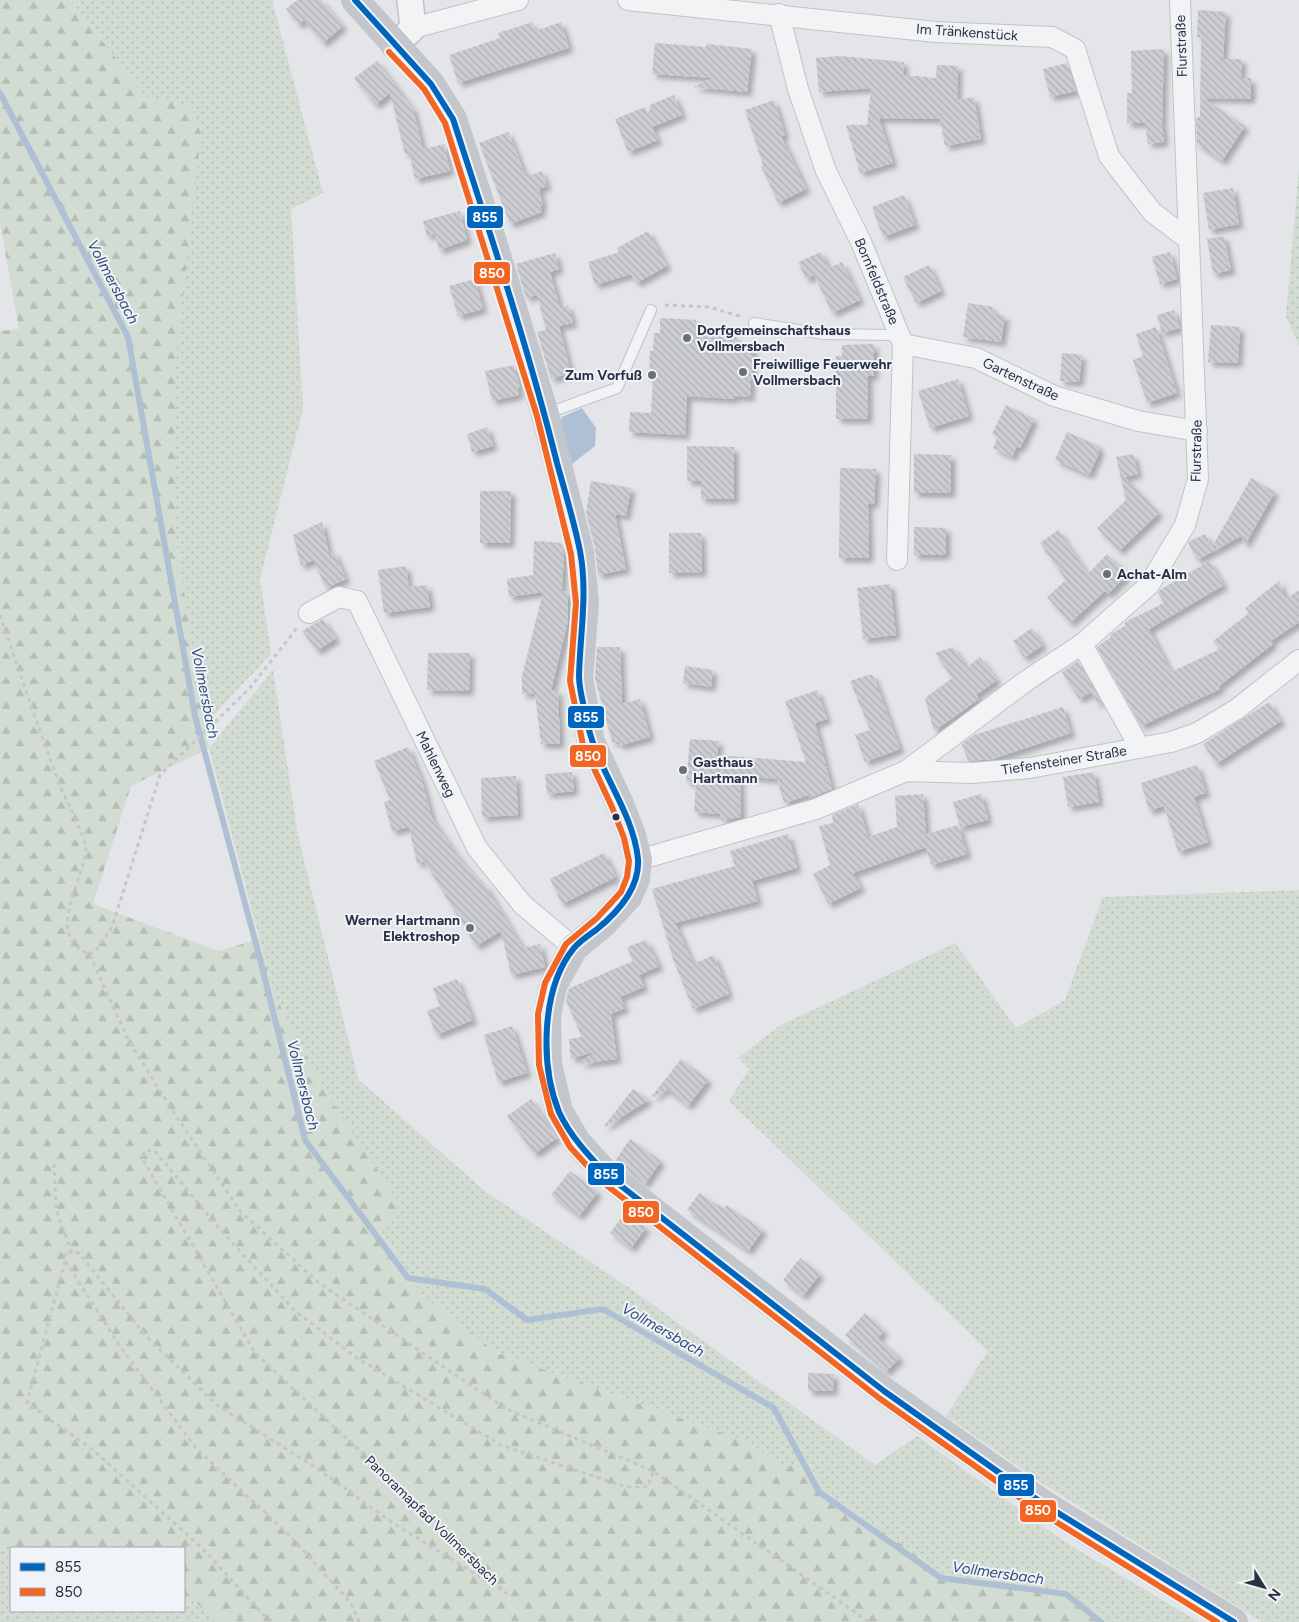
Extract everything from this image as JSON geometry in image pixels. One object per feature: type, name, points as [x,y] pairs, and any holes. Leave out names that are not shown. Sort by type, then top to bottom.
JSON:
[{"type":"main road","points":[[354,0],[404,37],[453,119],[493,242],[545,414],[580,552],[585,603],[578,679],[591,742],[620,804],[632,835],[638,860],[636,879],[628,897],[603,924],[574,948],[553,986],[547,1015],[548,1064],[559,1111],[577,1142],[607,1175],[884,1391],[1042,1502],[1234,1622]]},
{"type":"street","points":[[410,0],[404,37],[518,0]]},
{"type":"street","name":"Im Tränkenstück","points":[[628,0],[779,14],[936,32],[1052,37],[1075,49],[1109,156],[1152,212],[1189,240]]},
{"type":"street","name":"Flurstraße","points":[[906,771],[1026,681],[1082,644],[1149,585],[1184,525],[1198,479],[1180,0]]},
{"type":"street","name":"Bornfeldstraße","points":[[779,14],[798,89],[826,171],[861,242],[903,344],[896,560]]},
{"type":"street","name":"Gartenstraße","points":[[903,344],[976,358],[1054,396],[1138,421],[1197,431]]},
{"type":"street","name":"Mahlenweg","points":[[309,612],[339,597],[357,601],[477,848],[522,904],[574,948]]},
{"type":"street","points":[[1082,644],[1140,748]]},
{"type":"street","name":"Tiefensteiner Straße","points":[[638,860],[816,809],[906,771],[972,773],[1030,768],[1171,742],[1197,733],[1237,709],[1299,660]]},
{"type":"lane","points":[[545,414],[617,388],[651,310]]},
{"type":"lane","points":[[754,323],[824,334],[891,335],[903,344]]},
{"type":"path","points":[[651,310],[655,304],[709,307],[743,317],[754,323]]},
{"type":"path","points":[[89,954],[98,948],[112,927],[160,775],[248,689],[309,612]]},
{"type":"path","points":[[0,615],[62,789],[86,847],[68,912],[70,936],[76,949],[89,954],[129,1040],[174,1113],[240,1212],[319,1283],[506,1409],[653,1471],[869,1622]]},
{"type":"path","name":"Panoramapfad Vollmersbach","points":[[72,1253],[79,1253],[146,1336],[218,1406],[318,1469],[390,1521],[506,1592],[373,1463],[255,1353],[142,1158],[146,1151],[154,1150],[217,1226],[295,1311],[357,1358],[501,1445],[626,1487],[648,1488],[653,1471]]},
{"type":"path","points":[[54,1164],[56,1209],[72,1253],[65,1252],[65,1260],[27,1403],[92,1450],[203,1549],[270,1622]]},
{"type":"path","points":[[65,1260],[119,1345],[195,1447],[288,1534],[350,1603],[359,1622]]},
{"type":"green space","points":[[0,0],[71,0],[145,97],[191,107],[201,134],[176,359],[176,541],[209,748],[131,786],[93,904],[218,951],[259,939],[274,994],[330,1099],[400,1204],[380,1231],[422,1295],[497,1353],[750,1443],[782,1468],[810,1461],[825,1491],[944,1574],[1067,1592],[1107,1622],[222,1622],[194,1602],[185,1601],[185,1547],[0,1546],[0,331],[19,329],[0,223]]},
{"type":"green space","points":[[71,0],[272,0],[323,193],[291,209],[303,409],[260,579],[271,654],[204,725],[176,541],[176,359],[191,107],[145,97]]},
{"type":"green space","points":[[1299,168],[1299,346],[1286,316]]},
{"type":"green space","points":[[273,670],[298,836],[358,1079],[486,1192],[631,1289],[875,1465],[917,1436],[1065,1542],[1199,1622],[1107,1622],[1067,1592],[944,1574],[825,1491],[810,1461],[782,1468],[750,1443],[497,1353],[422,1295],[380,1230],[330,1099],[274,994],[209,748]]},
{"type":"green space","points":[[1299,890],[1299,1622],[1262,1622],[1039,1481],[946,1416],[988,1351],[729,1101],[749,1069],[738,1058],[779,1026],[955,943],[1016,1028],[1065,1000],[1103,897]]},
{"type":"green space","points":[[0,1546],[10,1547],[10,1612],[185,1612],[185,1601],[194,1602],[222,1622],[0,1622]]},
{"type":"water","points":[[582,408],[596,428],[595,446],[572,464],[560,423],[562,417]]},
{"type":"building","points":[[297,0],[321,0],[343,26],[323,43],[304,20],[299,25],[286,9]]},
{"type":"building","points":[[1198,10],[1226,12],[1223,59],[1242,59],[1241,78],[1251,78],[1251,99],[1203,98],[1245,126],[1222,161],[1197,144],[1196,118],[1200,117],[1201,37],[1197,37]]},
{"type":"building","points":[[532,22],[535,31],[561,22],[569,48],[458,83],[449,55],[500,38],[498,33]]},
{"type":"building","points":[[655,43],[706,47],[707,44],[752,49],[747,92],[693,87],[713,78],[652,74]]},
{"type":"building","points":[[1164,49],[1162,122],[1164,142],[1148,144],[1145,123],[1127,123],[1127,93],[1132,93],[1131,51]]},
{"type":"building","points":[[839,56],[904,62],[903,75],[936,78],[937,65],[958,66],[957,100],[974,97],[981,139],[945,146],[940,119],[879,118],[893,163],[860,173],[846,125],[867,125],[871,88],[819,92],[816,58]]},
{"type":"building","points":[[377,61],[413,109],[423,149],[444,144],[450,171],[415,179],[409,153],[405,154],[390,93],[375,105],[354,78]]},
{"type":"building","points":[[1067,63],[1076,91],[1050,97],[1043,69]]},
{"type":"building","points":[[674,95],[682,115],[652,127],[658,140],[628,152],[615,119],[645,107],[649,118],[650,105]]},
{"type":"building","points":[[774,100],[785,135],[781,136],[806,189],[778,203],[761,166],[763,165],[745,110]]},
{"type":"building","points":[[508,132],[524,172],[527,171],[529,176],[542,171],[547,186],[539,189],[543,205],[540,206],[542,212],[510,224],[479,143]]},
{"type":"building","points":[[1233,188],[1239,224],[1209,230],[1203,193]]},
{"type":"building","points":[[904,195],[915,225],[883,237],[872,207]]},
{"type":"building","points":[[460,211],[467,240],[439,250],[435,234],[427,236],[423,221]]},
{"type":"building","points":[[648,231],[667,266],[636,283],[631,274],[595,285],[588,262],[619,252],[617,248]]},
{"type":"building","points":[[1224,236],[1231,270],[1213,274],[1207,239]]},
{"type":"building","points":[[821,252],[829,268],[842,262],[860,300],[832,313],[814,275],[806,279],[798,262]]},
{"type":"building","points":[[1170,252],[1177,279],[1160,284],[1152,257]]},
{"type":"building","points":[[555,253],[559,269],[550,272],[560,308],[568,305],[573,323],[559,326],[571,373],[551,379],[537,332],[546,330],[537,295],[526,298],[516,264]]},
{"type":"building","points":[[929,265],[941,291],[916,303],[903,277]]},
{"type":"building","points":[[475,279],[483,309],[458,316],[449,286]]},
{"type":"building","points":[[968,303],[993,307],[992,313],[1005,316],[1001,342],[963,337]]},
{"type":"building","points":[[1174,310],[1180,328],[1162,333],[1157,315]]},
{"type":"building","points":[[660,318],[696,320],[696,335],[737,337],[736,346],[753,347],[750,397],[734,396],[734,399],[687,396],[685,435],[629,432],[630,412],[651,413],[653,379],[649,378],[650,351],[653,351],[654,333],[660,333]]},
{"type":"building","points":[[1211,325],[1240,327],[1238,363],[1208,362]]},
{"type":"building","points":[[1156,327],[1177,393],[1147,403],[1133,360],[1143,356],[1136,334]]},
{"type":"building","points":[[874,344],[874,376],[868,376],[868,419],[836,419],[836,356],[842,356],[842,345]]},
{"type":"building","points":[[1062,353],[1082,355],[1079,382],[1060,381]]},
{"type":"building","points":[[514,365],[520,387],[518,387],[519,395],[492,401],[485,371]]},
{"type":"building","points":[[958,379],[969,416],[930,428],[918,391]]},
{"type":"building","points":[[1006,405],[1034,419],[1020,448],[1017,446],[1012,457],[993,448],[998,437],[992,434]]},
{"type":"building","points":[[487,427],[493,446],[472,452],[467,434]]},
{"type":"building","points":[[1067,432],[1099,446],[1099,453],[1089,475],[1055,460]]},
{"type":"building","points":[[687,446],[734,447],[734,499],[701,499],[701,481],[687,481]]},
{"type":"building","points":[[914,454],[951,455],[951,493],[914,493]]},
{"type":"building","points":[[1133,454],[1138,474],[1124,477],[1159,513],[1119,551],[1097,528],[1126,500],[1116,457]]},
{"type":"building","points":[[840,468],[876,469],[874,504],[868,504],[869,558],[839,558]]},
{"type":"building","points":[[1251,478],[1275,492],[1245,545],[1241,536],[1197,560],[1188,542],[1205,534],[1212,547]]},
{"type":"building","points":[[591,481],[631,488],[626,516],[615,514],[626,569],[598,575],[595,548],[586,513]]},
{"type":"building","points":[[480,491],[511,491],[510,543],[480,543]]},
{"type":"building","points":[[322,522],[329,554],[334,552],[346,579],[326,588],[313,560],[301,566],[293,535]]},
{"type":"building","points":[[914,527],[946,528],[946,555],[914,555]]},
{"type":"building","points":[[1058,530],[1088,574],[1107,554],[1128,574],[1108,594],[1105,591],[1070,623],[1047,597],[1066,580],[1040,543]]},
{"type":"building","points":[[669,533],[701,533],[702,572],[669,573]]},
{"type":"building","points":[[534,541],[561,543],[564,554],[562,591],[568,592],[568,621],[551,691],[558,690],[560,744],[541,744],[535,693],[522,694],[522,676],[543,592],[509,597],[507,579],[533,575]]},
{"type":"building","points":[[1209,561],[1224,585],[1149,629],[1171,672],[1220,649],[1213,641],[1249,613],[1245,608],[1279,581],[1286,599],[1299,590],[1299,622],[1271,641],[1273,644],[1219,686],[1220,689],[1141,726],[1097,647],[1111,637],[1110,635],[1114,632],[1125,626],[1125,622],[1164,603],[1158,593],[1160,590]]},
{"type":"building","points":[[406,566],[409,587],[427,585],[430,607],[384,613],[378,570]]},
{"type":"building","points":[[890,584],[896,635],[863,639],[857,588]]},
{"type":"building","points":[[323,619],[336,638],[317,651],[302,631]]},
{"type":"building","points":[[1032,628],[1043,645],[1024,658],[1013,641]]},
{"type":"building","points":[[597,647],[620,647],[622,704],[640,699],[650,737],[619,746],[619,742],[612,742],[595,678]]},
{"type":"building","points":[[953,647],[967,667],[980,657],[997,680],[976,695],[979,699],[934,731],[925,698],[952,678],[935,653]]},
{"type":"building","points":[[428,653],[470,653],[469,691],[427,690]]},
{"type":"building","points":[[1078,661],[1101,702],[1098,704],[1091,692],[1079,699],[1062,672]]},
{"type":"building","points":[[685,666],[713,670],[711,687],[683,683]]},
{"type":"building","points":[[873,675],[900,749],[865,762],[855,735],[870,730],[850,681]]},
{"type":"building","points":[[817,690],[827,719],[815,723],[832,789],[810,798],[809,795],[784,803],[777,779],[740,776],[741,817],[721,820],[720,814],[694,812],[696,783],[686,782],[690,739],[719,741],[717,755],[806,762],[785,701]]},
{"type":"building","points":[[1269,702],[1281,721],[1216,764],[1203,744]]},
{"type":"building","points":[[1063,707],[1071,733],[993,759],[968,761],[962,744],[974,735]]},
{"type":"building","points":[[408,747],[422,781],[432,818],[455,852],[483,886],[485,885],[523,948],[540,944],[545,967],[511,975],[501,931],[476,946],[424,861],[417,864],[409,827],[392,831],[384,802],[390,800],[374,761]]},
{"type":"building","points":[[1197,765],[1206,793],[1194,797],[1208,842],[1178,852],[1164,806],[1149,811],[1141,783]]},
{"type":"building","points":[[572,772],[574,791],[547,794],[545,774]]},
{"type":"building","points":[[1094,772],[1099,802],[1068,807],[1063,777]]},
{"type":"building","points":[[516,776],[518,815],[482,817],[481,778]]},
{"type":"building","points":[[923,794],[926,834],[958,825],[967,854],[931,865],[926,847],[853,873],[861,888],[828,904],[813,874],[830,865],[819,826],[833,823],[832,815],[858,804],[868,837],[897,827],[895,796]]},
{"type":"building","points":[[981,794],[988,820],[960,827],[953,802]]},
{"type":"building","points":[[788,834],[797,868],[752,881],[758,901],[675,923],[693,964],[714,955],[729,994],[693,1009],[674,962],[652,889],[735,866],[730,851]]},
{"type":"building","points":[[604,853],[616,877],[562,904],[550,879]]},
{"type":"building","points":[[646,940],[659,966],[639,975],[644,987],[620,997],[625,1008],[611,1014],[617,1059],[578,1064],[596,1051],[571,1059],[569,1039],[582,1037],[566,1001],[570,988],[633,961],[627,947]]},
{"type":"building","points":[[457,979],[473,1020],[436,1035],[427,1011],[440,1006],[433,988]]},
{"type":"building","points":[[512,1026],[527,1073],[498,1082],[484,1035]]},
{"type":"building","points":[[681,1059],[708,1080],[688,1106],[667,1089],[654,1097],[652,1096]]},
{"type":"building","points":[[633,1089],[649,1100],[605,1127],[604,1126]]},
{"type":"building","points":[[531,1099],[557,1138],[534,1154],[507,1116]]},
{"type":"building","points":[[630,1139],[661,1161],[645,1184],[615,1161]]},
{"type":"building","points":[[570,1171],[598,1192],[579,1216],[551,1195]]},
{"type":"building","points":[[699,1193],[724,1209],[726,1205],[763,1230],[748,1251],[687,1210]]},
{"type":"building","points":[[625,1213],[646,1228],[631,1248],[610,1233]]},
{"type":"building","points":[[800,1258],[820,1274],[803,1296],[783,1280]]},
{"type":"building","points":[[865,1313],[884,1331],[878,1338],[900,1358],[886,1372],[845,1335]]},
{"type":"building","points":[[808,1373],[834,1374],[833,1391],[808,1391]]},
{"type":"waterway","name":"Vollmersbach","points":[[0,93],[128,337],[195,716],[261,963],[305,1140],[408,1278],[485,1289],[527,1320],[603,1309],[774,1408],[819,1492],[941,1578],[1066,1594],[1101,1622]]},
{"type":"transit line","name":"855","points":[[355,0],[431,84],[453,119],[521,333],[575,529],[580,551],[583,582],[579,676],[581,692],[587,721],[598,756],[622,806],[635,841],[638,870],[626,899],[612,916],[574,948],[563,965],[555,984],[547,1027],[547,1050],[553,1093],[563,1121],[593,1161],[607,1175],[884,1391],[1042,1503],[1234,1622]]},
{"type":"transit line","name":"850","points":[[389,52],[424,89],[445,123],[537,416],[571,554],[576,603],[570,681],[583,745],[612,807],[624,838],[629,861],[627,877],[621,892],[597,918],[566,944],[545,983],[538,1014],[539,1065],[551,1114],[570,1147],[601,1181],[879,1398],[1037,1510],[1217,1622]]},
{"type":"place","name":"Dorfgemeinschaftshaus Vollmersbach","points":[[687,338]]},
{"type":"place","name":"Freiwillige Feuerwehr Vollmersbach","points":[[743,372]]},
{"type":"place","name":"Zum Vorfuß","points":[[652,375]]},
{"type":"place","name":"Achat-Alm","points":[[1107,574]]},
{"type":"place","name":"Gasthaus Hartmann","points":[[683,770]]},
{"type":"place","name":"Werner Hartmann Elektroshop","points":[[470,928]]}]
